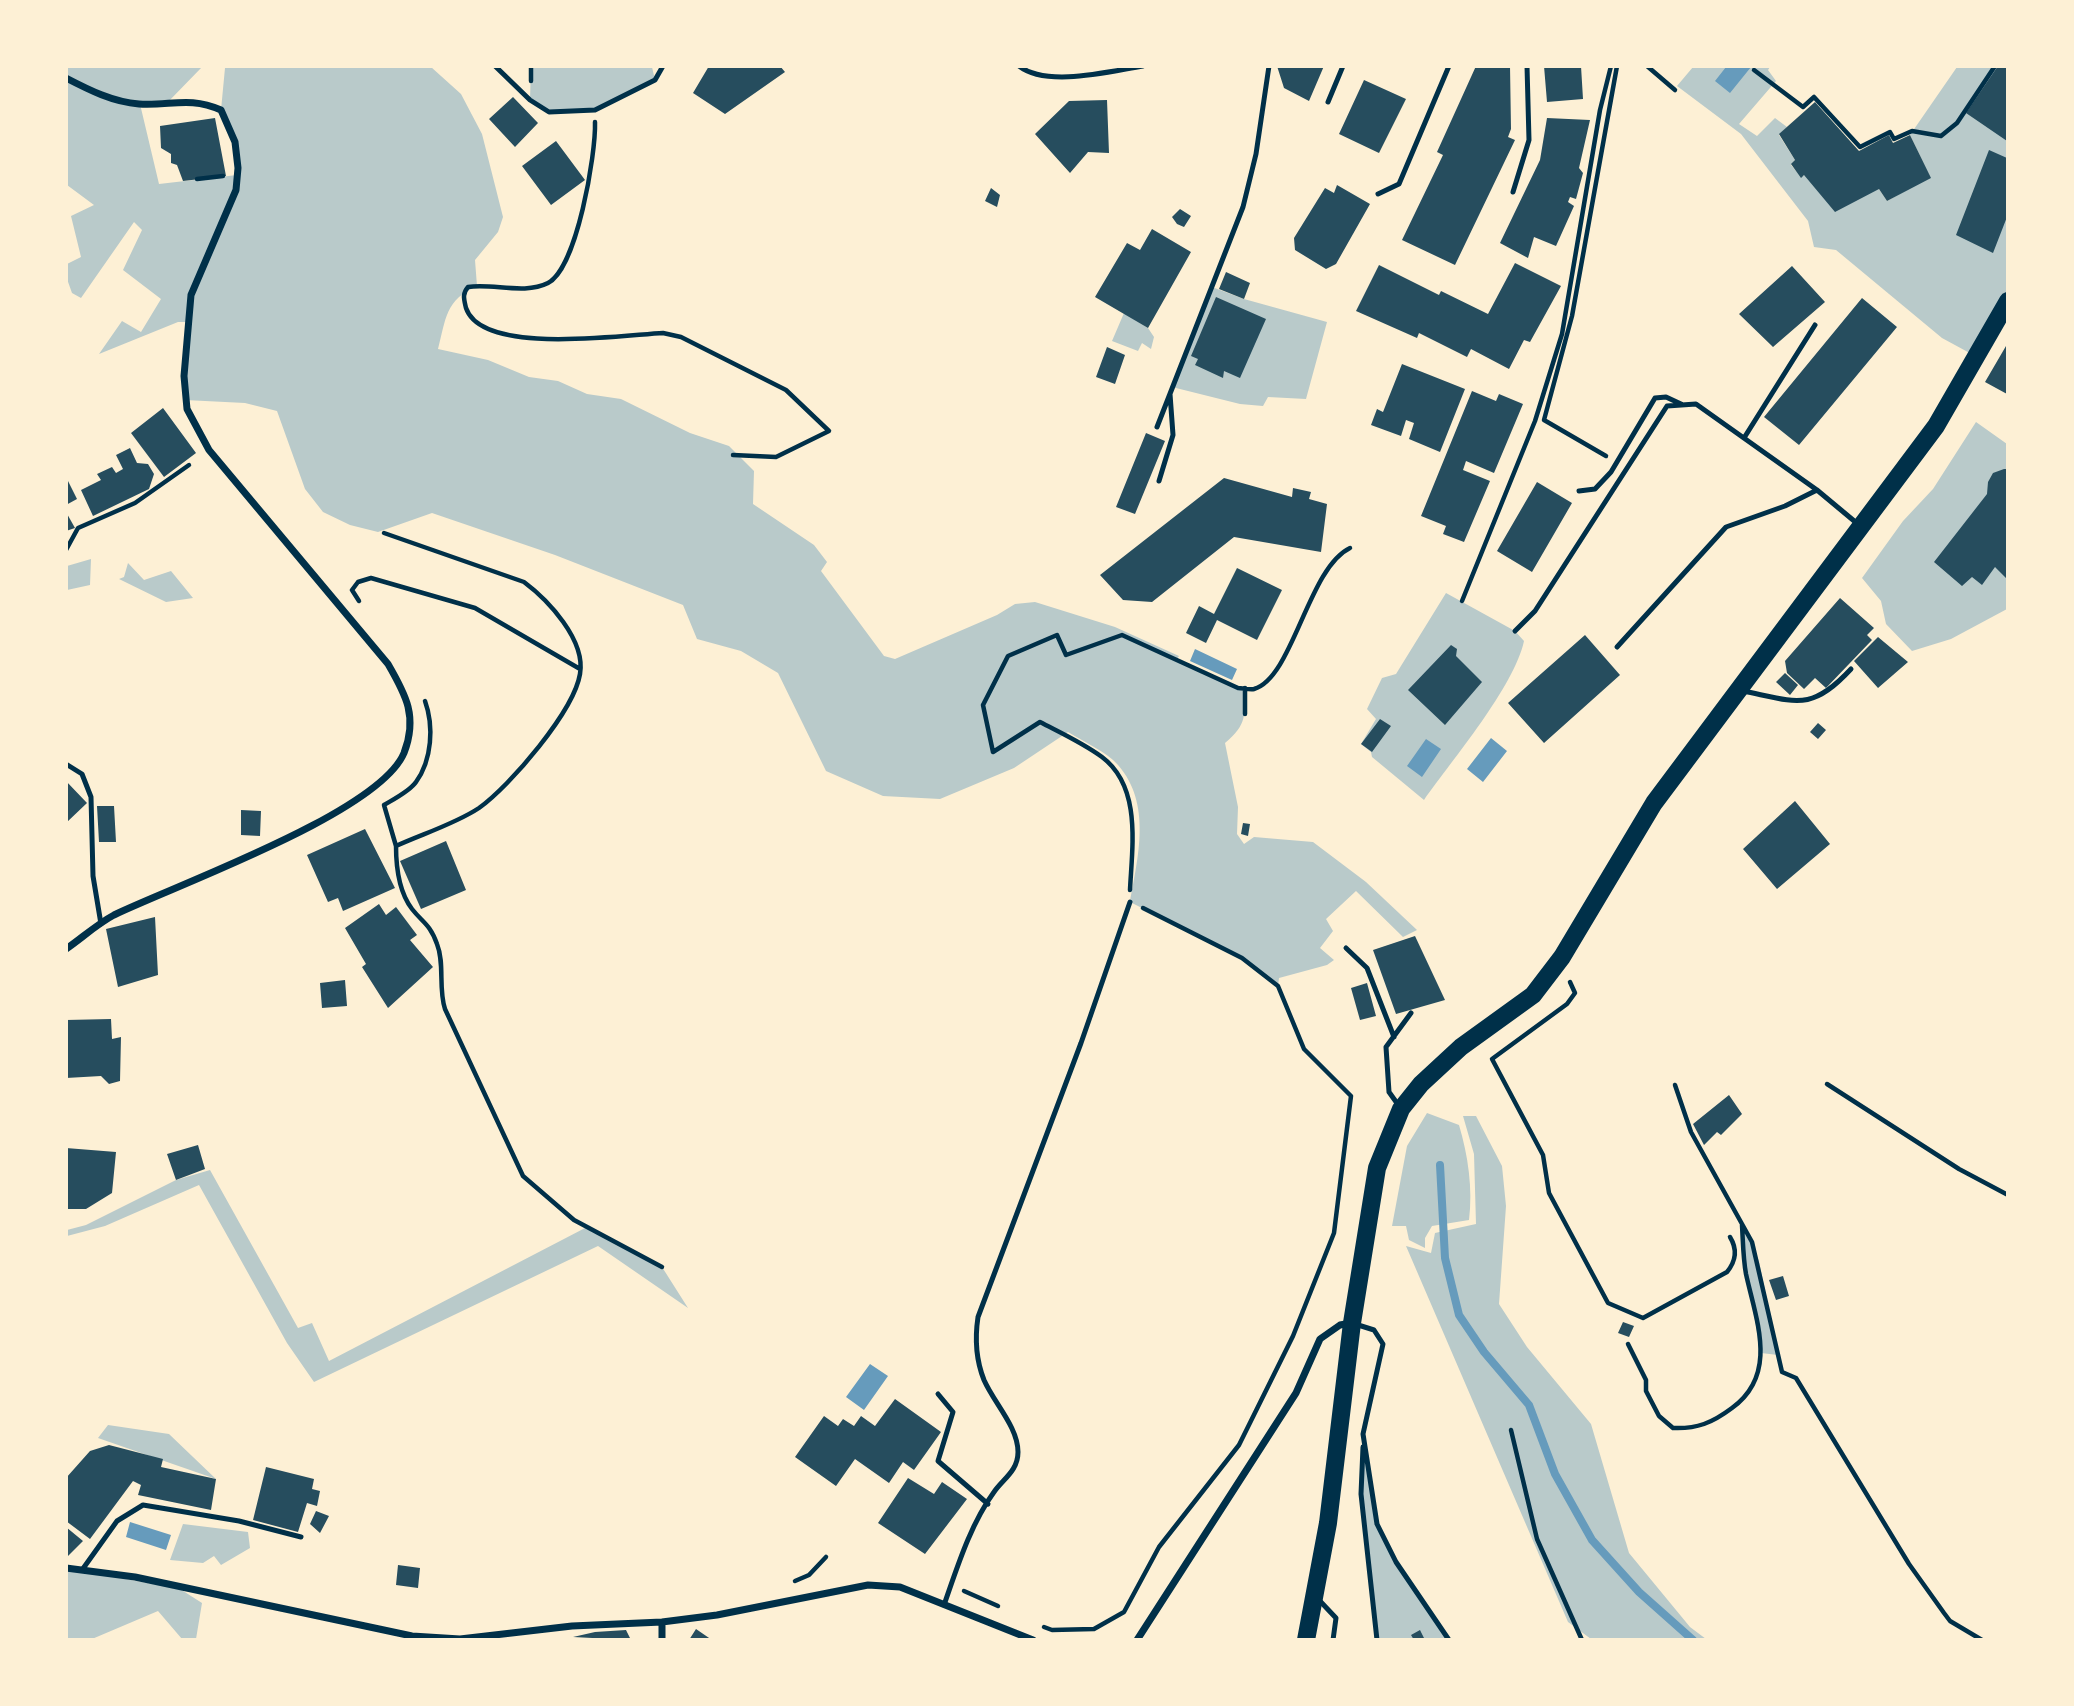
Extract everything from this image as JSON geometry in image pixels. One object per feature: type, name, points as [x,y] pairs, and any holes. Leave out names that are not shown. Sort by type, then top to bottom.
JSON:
[{"type":"main road","points":[[1306,1640],[1328,1523],[1352,1323],[1377,1168],[1387,1136],[1401,1109],[1421,1084],[1461,1047],[1533,995],[1555,966],[1636,830],[1936,426],[2007,301]]},
{"type":"street","points":[[66,78],[99,95],[139,104],[202,102],[221,110],[235,142],[236,190],[191,295],[184,376],[187,409],[209,450],[388,664],[402,689],[412,717],[403,756],[387,776],[360,798],[101,924],[66,949]]},
{"type":"street","points":[[1137,1640],[1296,1393],[1320,1339],[1340,1325],[1352,1323]]},
{"type":"street","points":[[66,1568],[135,1577],[412,1636],[460,1639],[572,1626],[662,1622],[717,1615],[868,1585],[900,1587],[1033,1640]]},
{"type":"street","points":[[662,1622],[662,1640]]},
{"type":"lane","points":[[495,66],[549,113],[595,110],[655,80],[663,66]]},
{"type":"lane","points":[[1020,66],[1026,71],[1052,77],[1143,66]]},
{"type":"lane","points":[[1157,427],[1243,207],[1256,154],[1269,66]]},
{"type":"lane","points":[[1328,102],[1343,66]]},
{"type":"lane","points":[[1378,194],[1399,184],[1450,66]]},
{"type":"lane","points":[[1513,192],[1529,140],[1527,66]]},
{"type":"lane","points":[[1744,438],[1815,325]]},
{"type":"lane","points":[[1159,481],[1173,435],[1170,394]]},
{"type":"lane","points":[[1579,491],[1595,489],[1618,462],[1655,398],[1666,397],[1684,405]]},
{"type":"lane","points":[[1515,631],[1535,611],[1667,406],[1696,404],[1816,490],[1862,528]]},
{"type":"lane","points":[[1618,647],[1726,527],[1785,506],[1816,490]]},
{"type":"lane","points":[[1740,691],[1782,699],[1815,699],[1825,695],[1851,669]]},
{"type":"lane","points":[[66,764],[82,774],[91,797],[93,876],[101,924]]},
{"type":"lane","points":[[944,1605],[963,1552],[993,1493],[1012,1473],[1018,1455],[1016,1440],[984,1379],[978,1356],[978,1317],[1130,902]]},
{"type":"lane","points":[[1346,947],[1367,968],[1394,1037]]},
{"type":"lane","points":[[1401,1109],[1389,1091],[1386,1047],[1411,1013]]},
{"type":"lane","points":[[1352,1323],[1374,1330],[1383,1344],[1363,1434],[1361,1494],[1377,1640]]},
{"type":"lane","points":[[938,1394],[953,1412],[938,1461],[988,1504]]},
{"type":"lane","points":[[1363,1434],[1377,1524],[1384,1541],[1449,1640]]},
{"type":"lane","points":[[82,1570],[117,1521],[143,1505],[239,1521],[301,1537]]},
{"type":"lane","points":[[1314,1595],[1336,1618],[1333,1640]]},
{"type":"path","points":[[1462,601],[1535,421],[1562,334],[1611,66]]},
{"type":"path","points":[[1617,66],[1572,316],[1544,419],[1618,462]]},
{"type":"path","points":[[1647,66],[1675,90]]},
{"type":"path","points":[[1754,70],[1803,107],[1814,97],[1860,147],[1890,131],[1894,139],[1912,131],[1941,136],[1957,123],[1995,66]]},
{"type":"path","points":[[595,110],[596,145],[576,233],[562,273],[547,284],[518,288],[468,287],[464,298],[468,313],[480,323],[512,337],[538,341],[663,333],[681,337],[786,390],[829,430],[776,457],[733,456]]},
{"type":"path","points":[[197,179],[237,175]]},
{"type":"path","points":[[66,550],[78,528],[135,503],[189,465]]},
{"type":"path","points":[[384,533],[524,582],[544,597],[564,623],[578,651],[580,669],[565,707],[533,755],[478,808],[396,846],[396,864],[404,893],[413,909],[426,920],[439,947],[441,997],[523,1176],[574,1220],[662,1267]]},
{"type":"path","points":[[1040,1625],[1052,1630],[1094,1629],[1124,1612],[1159,1547],[1239,1445],[1293,1336],[1334,1233],[1351,1096],[1304,1049],[1278,986],[1242,958],[1130,902],[1133,826],[1129,799],[1117,772],[1104,758],[1040,722],[993,751],[983,705],[1008,656],[1057,635],[1066,655],[1122,635],[1245,688],[1254,689],[1271,678],[1327,568],[1341,553],[1350,548]]},
{"type":"path","points":[[342,610],[358,582],[371,578],[475,608],[580,669]]},
{"type":"path","points":[[1245,688],[1245,714]]},
{"type":"path","points":[[1555,966],[1571,983],[1575,993],[1567,1004],[1493,1059],[1543,1155],[1549,1193],[1608,1303],[1643,1318],[1727,1272],[1734,1264],[1735,1254],[1730,1237]]},
{"type":"path","points":[[1827,1084],[1959,1169],[2007,1195]]},
{"type":"path","points":[[1675,1085],[1691,1132],[1759,1261],[1782,1372],[1796,1378],[1909,1564],[1944,1613],[1950,1621],[1981,1639]]},
{"type":"path","points":[[1628,1344],[1659,1416],[1673,1428],[1694,1429],[1715,1420],[1741,1402],[1760,1369],[1761,1345],[1746,1273],[1742,1225]]},
{"type":"path","points":[[1511,1430],[1537,1539],[1581,1640]]},
{"type":"path","points":[[951,1585],[1002,1608]]},
{"type":"shaded area","points":[[67,67],[202,67],[168,102],[140,104],[159,184],[237,175],[235,142],[221,110],[225,68],[222,67],[431,67],[461,94],[482,134],[503,217],[498,232],[475,260],[477,286],[466,291],[448,311],[438,349],[488,360],[529,377],[558,381],[587,394],[621,399],[690,433],[729,446],[754,471],[753,504],[814,545],[827,562],[821,571],[884,656],[895,659],[997,615],[1015,604],[1035,602],[1115,627],[1179,656],[1177,659],[1238,688],[1245,688],[1241,725],[1225,743],[1238,807],[1237,834],[1244,844],[1254,837],[1313,842],[1366,882],[1417,930],[1403,937],[1356,891],[1326,919],[1333,931],[1320,948],[1334,960],[1327,965],[1279,978],[1278,986],[1242,958],[1130,902],[1140,831],[1139,814],[1129,780],[1118,765],[1102,751],[1068,732],[1014,768],[940,799],[883,796],[826,771],[778,673],[741,651],[697,639],[683,605],[555,555],[432,513],[378,532],[350,525],[323,512],[305,489],[277,411],[245,403],[185,400],[186,322],[178,322],[99,354],[122,321],[141,332],[161,299],[123,270],[142,230],[134,222],[81,298],[72,293],[67,279],[67,264],[81,257],[71,216],[94,205],[67,185]]},
{"type":"shaded area","points":[[531,67],[652,67],[655,80],[595,110],[549,112],[530,100]]},
{"type":"shaded area","points":[[1693,67],[1770,67],[1768,70],[1776,81],[1739,124],[1757,136],[1775,118],[1787,127],[1779,135],[1795,160],[1791,165],[1801,177],[1804,175],[1879,189],[1887,201],[1930,177],[1910,135],[1957,67],[2007,67],[2007,301],[1977,357],[1942,338],[1836,250],[1814,247],[1808,221],[1741,134],[1677,86]]},
{"type":"shaded area","points":[[1212,287],[1244,299],[1327,322],[1306,399],[1268,397],[1263,406],[1240,404],[1172,387]]},
{"type":"shaded area","points":[[1124,313],[1148,328],[1154,337],[1151,349],[1142,343],[1138,351],[1112,341]]},
{"type":"shaded area","points":[[1976,422],[2007,444],[2007,609],[1951,639],[1912,651],[1886,624],[1881,601],[1862,578],[1903,521],[1933,489]]},
{"type":"shaded area","points":[[91,559],[90,585],[67,590],[67,566]]},
{"type":"shaded area","points":[[128,563],[144,580],[171,571],[193,598],[166,602],[119,579],[124,577]]},
{"type":"shaded area","points":[[1446,593],[1515,631],[1524,641],[1518,659],[1496,701],[1424,800],[1372,757],[1371,752],[1361,744],[1376,719],[1367,709],[1382,678],[1396,674]]},
{"type":"shaded area","points":[[1427,1113],[1459,1125],[1467,1160],[1470,1196],[1469,1220],[1432,1226],[1425,1238],[1425,1248],[1409,1240],[1406,1226],[1392,1226],[1407,1146]]},
{"type":"shaded area","points":[[1463,1116],[1476,1116],[1502,1166],[1506,1206],[1499,1304],[1527,1347],[1591,1424],[1629,1553],[1690,1627],[1706,1639],[1591,1639],[1568,1622],[1406,1246],[1431,1253],[1435,1233],[1476,1224],[1474,1154]]},
{"type":"shaded area","points":[[210,1170],[298,1328],[312,1323],[329,1361],[587,1227],[662,1267],[688,1308],[598,1246],[314,1382],[287,1343],[199,1185],[105,1226],[67,1236],[67,1230],[86,1225],[176,1180]]},
{"type":"shaded area","points":[[1742,1225],[1759,1261],[1778,1355],[1761,1353],[1746,1273]]},
{"type":"shaded area","points":[[108,1425],[169,1434],[216,1479],[98,1438]]},
{"type":"shaded area","points":[[1363,1434],[1377,1524],[1384,1541],[1449,1639],[1377,1639],[1361,1494]]},
{"type":"shaded area","points":[[183,1524],[248,1532],[250,1548],[221,1565],[214,1556],[203,1563],[170,1560]]},
{"type":"shaded area","points":[[66,1568],[180,1589],[202,1603],[196,1639],[182,1639],[158,1611],[92,1639],[67,1639]]},
{"type":"water","points":[[1726,67],[1751,67],[1730,93],[1715,81]]},
{"type":"water","points":[[1195,649],[1237,669],[1232,680],[1190,661]]},
{"type":"water","points":[[1491,738],[1507,751],[1483,782],[1467,769]]},
{"type":"water","points":[[1426,739],[1441,749],[1422,777],[1407,766]]},
{"type":"water","points":[[870,1364],[888,1376],[864,1410],[846,1397]]},
{"type":"water","points":[[130,1522],[171,1535],[166,1550],[126,1537]]},
{"type":"building","points":[[709,66],[780,66],[785,72],[725,114],[693,93]]},
{"type":"building","points":[[1277,66],[1324,66],[1309,101],[1284,88]]},
{"type":"building","points":[[1476,66],[1510,66],[1511,129],[1508,137],[1515,140],[1455,265],[1402,240],[1443,155],[1437,152]]},
{"type":"building","points":[[1544,66],[1581,66],[1583,99],[1547,102]]},
{"type":"building","points":[[1998,66],[2007,66],[2007,141],[1966,113]]},
{"type":"building","points":[[1364,80],[1406,99],[1379,153],[1339,134]]},
{"type":"building","points":[[513,97],[538,123],[515,147],[489,119]]},
{"type":"building","points":[[1107,100],[1109,153],[1088,152],[1070,173],[1035,134],[1069,101]]},
{"type":"building","points":[[1815,102],[1859,151],[1889,135],[1893,143],[1910,135],[1931,178],[1887,201],[1879,189],[1835,212],[1804,175],[1801,178],[1791,164],[1795,160],[1779,134]]},
{"type":"building","points":[[215,118],[226,176],[183,181],[177,165],[171,163],[171,154],[161,148],[160,126]]},
{"type":"building","points":[[1547,118],[1590,120],[1579,168],[1583,173],[1576,199],[1570,197],[1568,202],[1574,206],[1556,246],[1534,237],[1528,258],[1500,243],[1540,160]]},
{"type":"building","points":[[556,141],[585,180],[551,205],[522,166]]},
{"type":"building","points":[[1989,150],[2007,158],[2007,217],[1993,253],[1956,235]]},
{"type":"building","points":[[1337,185],[1370,204],[1336,264],[1326,269],[1295,250],[1294,238],[1325,188],[1334,193]]},
{"type":"building","points":[[991,188],[1000,195],[997,207],[985,201]]},
{"type":"building","points":[[1180,209],[1191,216],[1184,227],[1177,224],[1172,217]]},
{"type":"building","points":[[1152,229],[1191,252],[1148,328],[1095,297],[1127,243],[1140,250]]},
{"type":"building","points":[[1515,263],[1561,286],[1530,342],[1524,340],[1509,369],[1471,349],[1467,357],[1419,333],[1417,338],[1356,311],[1379,265],[1439,295],[1441,291],[1488,314]]},
{"type":"building","points":[[1792,266],[1825,302],[1773,347],[1739,314]]},
{"type":"building","points":[[1226,272],[1250,283],[1244,299],[1219,289]]},
{"type":"building","points":[[1216,297],[1266,319],[1240,378],[1224,371],[1223,378],[1195,365],[1198,359],[1191,356]]},
{"type":"building","points":[[1862,298],[1897,327],[1799,445],[1764,417]]},
{"type":"building","points":[[1107,347],[1125,355],[1115,384],[1096,377]]},
{"type":"building","points":[[2007,347],[2007,394],[1985,382]]},
{"type":"building","points":[[1402,364],[1465,389],[1440,452],[1409,439],[1414,423],[1406,420],[1401,436],[1371,425],[1377,409],[1383,412]]},
{"type":"building","points":[[1472,391],[1496,401],[1499,394],[1523,404],[1494,473],[1466,461],[1463,470],[1490,481],[1464,542],[1443,534],[1446,526],[1421,516]]},
{"type":"building","points":[[163,408],[196,453],[164,477],[131,433]]},
{"type":"building","points":[[1146,433],[1165,441],[1135,514],[1116,507]]},
{"type":"building","points":[[130,448],[137,463],[148,464],[154,474],[149,489],[93,516],[81,490],[101,480],[97,474],[112,467],[116,473],[123,469],[116,455]]},
{"type":"building","points":[[2007,469],[2007,579],[1995,567],[1982,585],[1972,577],[1962,586],[1934,562],[1987,494],[1988,482],[1993,473]]},
{"type":"building","points":[[66,477],[77,499],[66,505]]},
{"type":"building","points":[[1224,478],[1292,497],[1293,488],[1311,492],[1309,499],[1327,504],[1321,552],[1234,537],[1152,602],[1123,600],[1100,575]]},
{"type":"building","points":[[1537,482],[1572,503],[1532,572],[1497,551]]},
{"type":"building","points":[[66,512],[75,528],[66,531]]},
{"type":"building","points":[[1237,568],[1282,590],[1257,640],[1217,620],[1206,643],[1186,633],[1199,606],[1214,614]]},
{"type":"building","points":[[1840,598],[1874,628],[1867,635],[1872,640],[1826,688],[1815,678],[1804,689],[1787,673],[1785,661]]},
{"type":"building","points":[[1585,635],[1620,675],[1544,743],[1508,703]]},
{"type":"building","points":[[1878,637],[1908,662],[1878,688],[1854,661]]},
{"type":"building","points":[[1451,645],[1457,649],[1456,656],[1482,682],[1445,725],[1408,690]]},
{"type":"building","points":[[1785,673],[1798,685],[1790,695],[1776,682]]},
{"type":"building","points":[[1380,719],[1391,726],[1372,752],[1361,744]]},
{"type":"building","points":[[1818,723],[1826,730],[1818,739],[1810,732]]},
{"type":"building","points":[[66,781],[87,803],[66,823]]},
{"type":"building","points":[[1795,801],[1830,844],[1777,889],[1743,849]]},
{"type":"building","points":[[97,806],[114,806],[116,842],[99,842]]},
{"type":"building","points":[[241,810],[261,811],[260,836],[241,835]]},
{"type":"building","points":[[1243,823],[1250,824],[1248,836],[1241,834]]},
{"type":"building","points":[[365,829],[395,888],[343,911],[338,898],[328,902],[307,855]]},
{"type":"building","points":[[446,841],[466,890],[421,909],[400,861]]},
{"type":"building","points":[[379,904],[386,915],[396,907],[417,935],[410,940],[433,967],[388,1008],[362,967],[366,964],[345,928]]},
{"type":"building","points":[[155,917],[158,975],[118,987],[106,929]]},
{"type":"building","points":[[1415,936],[1445,1000],[1396,1014],[1373,950]]},
{"type":"building","points":[[345,980],[347,1006],[322,1008],[320,983]]},
{"type":"building","points":[[1367,983],[1376,1016],[1360,1020],[1351,988]]},
{"type":"building","points":[[111,1019],[112,1039],[121,1037],[120,1081],[109,1084],[101,1076],[66,1078],[66,1020]]},
{"type":"building","points":[[1729,1095],[1742,1114],[1721,1135],[1717,1132],[1704,1145],[1693,1124]]},
{"type":"building","points":[[198,1145],[205,1169],[176,1180],[167,1154]]},
{"type":"building","points":[[66,1148],[116,1152],[112,1193],[86,1209],[66,1209]]},
{"type":"building","points":[[1783,1276],[1789,1296],[1776,1300],[1769,1280]]},
{"type":"building","points":[[1623,1322],[1634,1326],[1629,1337],[1618,1333]]},
{"type":"building","points":[[895,1399],[941,1432],[914,1470],[903,1462],[889,1483],[855,1459],[836,1486],[795,1457],[824,1416],[838,1426],[843,1419],[854,1426],[861,1416],[875,1426]]},
{"type":"building","points":[[109,1445],[163,1459],[161,1467],[216,1479],[211,1510],[138,1495],[141,1485],[133,1481],[90,1539],[66,1521],[66,1478],[90,1451]]},
{"type":"building","points":[[266,1467],[314,1479],[312,1489],[320,1491],[317,1506],[307,1503],[298,1532],[253,1520]]},
{"type":"building","points":[[908,1478],[934,1494],[942,1482],[967,1499],[925,1554],[878,1523]]},
{"type":"building","points":[[316,1511],[329,1516],[320,1533],[310,1524]]},
{"type":"building","points":[[66,1527],[83,1541],[66,1558]]},
{"type":"building","points":[[398,1565],[420,1568],[418,1588],[396,1585]]},
{"type":"building","points":[[696,1629],[712,1640],[689,1640]]},
{"type":"building","points":[[626,1630],[631,1640],[573,1637],[595,1632]]},
{"type":"building","points":[[1420,1630],[1425,1640],[1414,1640],[1411,1635]]},
{"type":"waterway","points":[[1440,1165],[1445,1258],[1459,1315],[1484,1352],[1529,1405],[1555,1474],[1592,1540],[1639,1592],[1693,1640]]}]
